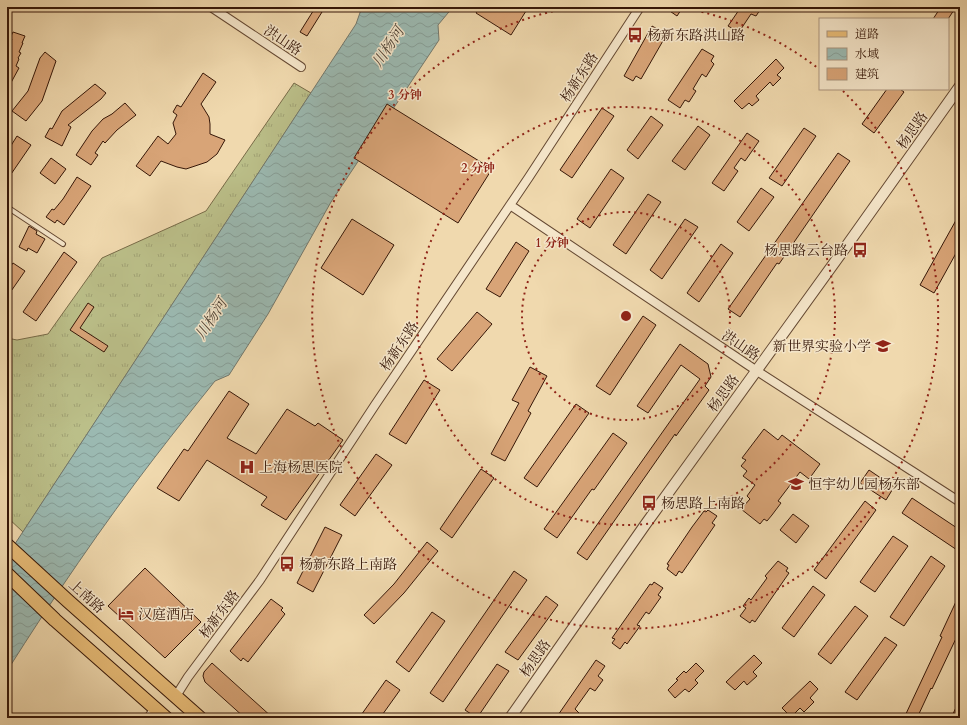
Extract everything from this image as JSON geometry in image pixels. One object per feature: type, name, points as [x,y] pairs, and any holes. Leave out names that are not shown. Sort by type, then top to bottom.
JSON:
[{"type":"main road","name":"上南路","points":[[9,546],[68,601],[200,718]]},
{"type":"main road","points":[[7,574],[151,713],[166,718]]},
{"type":"street","name":"洪山路","points":[[211,7],[300,67]]},
{"type":"street","name":"杨新东路","points":[[176,696],[188,677],[260,580],[640,7]]},
{"type":"street","name":"杨思路","points":[[510,718],[641,531],[960,86]]},
{"type":"street","name":"洪山路","points":[[510,205],[757,371],[960,502]]},
{"type":"lane","points":[[7,207],[63,244]]},
{"type":"green space","points":[[294,83],[311,93],[23,532],[7,517],[7,338],[17,340],[48,334],[102,258],[206,211]]},
{"type":"water","name":"川杨河","points":[[362,7],[453,7],[438,25],[439,40],[331,202],[268,314],[229,375],[215,381],[135,483],[78,562],[7,671],[7,556],[356,24]]},
{"type":"building","points":[[480,7],[520,7],[526,11],[511,35],[476,13]]},
{"type":"building","points":[[664,7],[683,7],[677,16]]},
{"type":"building","points":[[741,7],[762,7],[756,16],[751,14],[739,32],[728,26]]},
{"type":"building","points":[[941,7],[956,7],[949,18],[934,18]]},
{"type":"building","points":[[315,8],[322,12],[307,36],[300,32]]},
{"type":"building","points":[[652,26],[661,31],[658,36],[664,39],[641,79],[636,76],[633,81],[624,76]]},
{"type":"building","points":[[13,32],[25,36],[16,66],[19,68],[7,90],[7,53],[10,47],[8,46],[12,39],[10,38]]},
{"type":"building","points":[[702,49],[714,56],[711,61],[714,64],[706,77],[702,74],[693,89],[696,91],[689,102],[685,100],[680,108],[668,100]]},
{"type":"building","points":[[45,52],[56,61],[42,101],[26,121],[12,111],[28,91],[40,58]]},
{"type":"building","points":[[776,59],[784,68],[777,75],[781,78],[773,86],[770,82],[756,96],[759,100],[752,106],[749,103],[742,109],[734,101]]},
{"type":"building","points":[[203,73],[216,82],[201,104],[209,117],[210,134],[225,140],[217,154],[207,162],[186,169],[161,161],[150,176],[136,166],[158,136],[168,144],[176,134],[173,123],[177,115],[173,112],[177,105],[181,107]]},
{"type":"building","points":[[95,84],[106,93],[101,99],[68,125],[71,127],[62,146],[45,137],[50,128],[52,129],[62,111]]},
{"type":"building","points":[[886,90],[901,90],[904,92],[874,133],[862,124]]},
{"type":"building","points":[[125,103],[136,115],[117,130],[105,143],[103,141],[95,153],[98,155],[91,165],[76,155],[92,131],[103,119],[112,114]]},
{"type":"building","points":[[387,104],[492,169],[458,223],[354,158]]},
{"type":"building","points":[[602,108],[614,116],[572,178],[560,170]]},
{"type":"building","points":[[651,116],[663,125],[638,159],[627,150]]},
{"type":"building","points":[[698,126],[710,135],[685,170],[672,161]]},
{"type":"building","points":[[804,128],[816,136],[782,186],[769,178]]},
{"type":"building","points":[[747,133],[759,141],[745,161],[741,158],[734,168],[738,171],[724,191],[712,183]]},
{"type":"building","points":[[17,136],[31,145],[7,180],[7,152]]},
{"type":"building","points":[[838,153],[850,161],[779,264],[777,263],[740,317],[728,309]]},
{"type":"building","points":[[51,158],[66,169],[55,184],[40,173]]},
{"type":"building","points":[[611,169],[624,178],[590,228],[577,219]]},
{"type":"building","points":[[77,177],[91,186],[64,225],[57,220],[55,223],[46,217],[63,199]]},
{"type":"building","points":[[761,188],[774,197],[749,231],[737,222]]},
{"type":"building","points":[[648,194],[661,202],[626,254],[613,245]]},
{"type":"building","points":[[960,213],[960,246],[934,293],[920,285]]},
{"type":"building","points":[[352,219],[394,245],[363,295],[321,268]]},
{"type":"building","points":[[685,219],[698,227],[662,279],[650,270]]},
{"type":"building","points":[[29,226],[37,231],[36,234],[45,239],[37,253],[28,248],[27,251],[19,247]]},
{"type":"building","points":[[516,242],[529,251],[500,297],[486,289]]},
{"type":"building","points":[[721,244],[733,253],[699,302],[687,293]]},
{"type":"building","points":[[64,252],[77,262],[36,321],[23,312]]},
{"type":"building","points":[[13,263],[25,271],[7,297],[7,271]]},
{"type":"building","points":[[88,303],[94,307],[80,328],[108,346],[104,352],[70,330]]},
{"type":"building","points":[[477,312],[492,324],[452,371],[437,359]]},
{"type":"building","points":[[643,316],[656,325],[610,395],[596,386]]},
{"type":"building","points":[[680,344],[708,364],[711,377],[705,386],[709,390],[676,436],[675,434],[587,560],[577,553],[700,379],[681,365],[648,413],[637,406]]},
{"type":"building","points":[[530,367],[547,376],[528,411],[531,413],[505,461],[491,454],[519,403],[512,400]]},
{"type":"building","points":[[424,380],[440,390],[406,444],[389,434]]},
{"type":"building","points":[[229,391],[249,404],[227,438],[256,454],[287,409],[315,426],[318,423],[343,440],[286,520],[261,505],[267,497],[207,460],[179,501],[157,488],[184,449],[188,451]]},
{"type":"building","points":[[576,404],[589,413],[537,487],[524,478]]},
{"type":"building","points":[[764,429],[778,440],[782,435],[820,464],[809,479],[800,472],[778,501],[781,503],[772,515],[767,521],[764,519],[760,524],[741,509],[750,499],[747,496],[755,485],[743,476],[747,471],[741,466],[746,460],[742,458]]},
{"type":"building","points":[[613,433],[627,443],[594,490],[592,489],[557,538],[544,529]]},
{"type":"building","points":[[376,454],[392,465],[355,516],[340,505]]},
{"type":"building","points":[[481,469],[494,478],[452,538],[440,529]]},
{"type":"building","points":[[869,470],[894,487],[886,500],[860,483]]},
{"type":"building","points":[[912,498],[960,530],[960,552],[902,513]]},
{"type":"building","points":[[865,501],[876,510],[826,579],[814,570]]},
{"type":"building","points":[[708,510],[717,516],[712,523],[715,525],[682,573],[679,571],[676,576],[667,569],[669,565],[667,564],[704,511],[706,512]]},
{"type":"building","points":[[793,514],[809,526],[796,543],[780,530]]},
{"type":"building","points":[[325,527],[342,535],[313,592],[297,583]]},
{"type":"building","points":[[893,536],[908,546],[875,592],[860,582]]},
{"type":"building","points":[[427,542],[438,551],[404,593],[374,624],[364,615],[394,584]]},
{"type":"building","points":[[931,556],[945,566],[904,626],[890,617]]},
{"type":"building","points":[[778,561],[788,568],[786,571],[789,573],[755,622],[752,620],[750,623],[740,616],[746,608],[743,606],[749,598],[751,600],[767,578],[765,576]]},
{"type":"building","points":[[145,568],[201,622],[165,658],[108,606]]},
{"type":"building","points":[[514,571],[527,580],[443,702],[430,693]]},
{"type":"building","points":[[654,582],[663,588],[658,595],[661,597],[649,614],[646,612],[637,625],[640,626],[627,644],[625,642],[620,649],[612,643],[615,639],[612,638],[650,584],[652,585]]},
{"type":"building","points":[[813,586],[825,595],[794,637],[782,628]]},
{"type":"building","points":[[960,593],[960,630],[917,718],[904,718],[942,637],[940,636]]},
{"type":"building","points":[[546,596],[558,605],[518,660],[505,652]]},
{"type":"building","points":[[271,599],[283,608],[281,610],[285,614],[248,662],[243,658],[241,661],[230,651]]},
{"type":"building","points":[[855,606],[868,616],[831,664],[818,654]]},
{"type":"building","points":[[432,612],[445,621],[409,672],[396,662]]},
{"type":"building","points":[[885,637],[897,645],[857,700],[845,692]]},
{"type":"building","points":[[754,655],[762,663],[753,672],[757,676],[747,685],[744,681],[735,690],[726,682]]},
{"type":"building","points":[[596,660],[605,666],[598,676],[603,680],[595,691],[590,688],[575,709],[579,713],[576,718],[556,718]]},
{"type":"building","points":[[212,663],[273,718],[245,718],[205,682],[203,676],[204,672]]},
{"type":"building","points":[[696,663],[704,671],[695,680],[698,683],[689,692],[685,689],[675,698],[668,690],[678,680],[676,679],[684,671],[686,673]]},
{"type":"building","points":[[497,664],[509,671],[477,718],[465,710]]},
{"type":"building","points":[[386,680],[400,690],[380,718],[359,718]]},
{"type":"building","points":[[810,681],[818,689],[810,698],[814,702],[804,712],[800,708],[791,717],[782,708]]},
{"type":"building","points":[[960,699],[960,718],[951,718]]},
{"type":"place","name":"杨新东路洪山路","points":[[635,35]]},
{"type":"place","name":"杨思路云台路","points":[[860,250]]},
{"type":"place","name":"新世界实验小学","points":[[883,346]]},
{"type":"place","name":"上海杨思医院","points":[[247,467]]},
{"type":"place","name":"恒宇幼儿园杨东部","points":[[796,484]]},
{"type":"place","name":"杨思路上南路","points":[[649,503]]},
{"type":"place","name":"杨新东路上南路","points":[[287,564]]},
{"type":"place","name":"汉庭酒店","points":[[126,614]]}]
